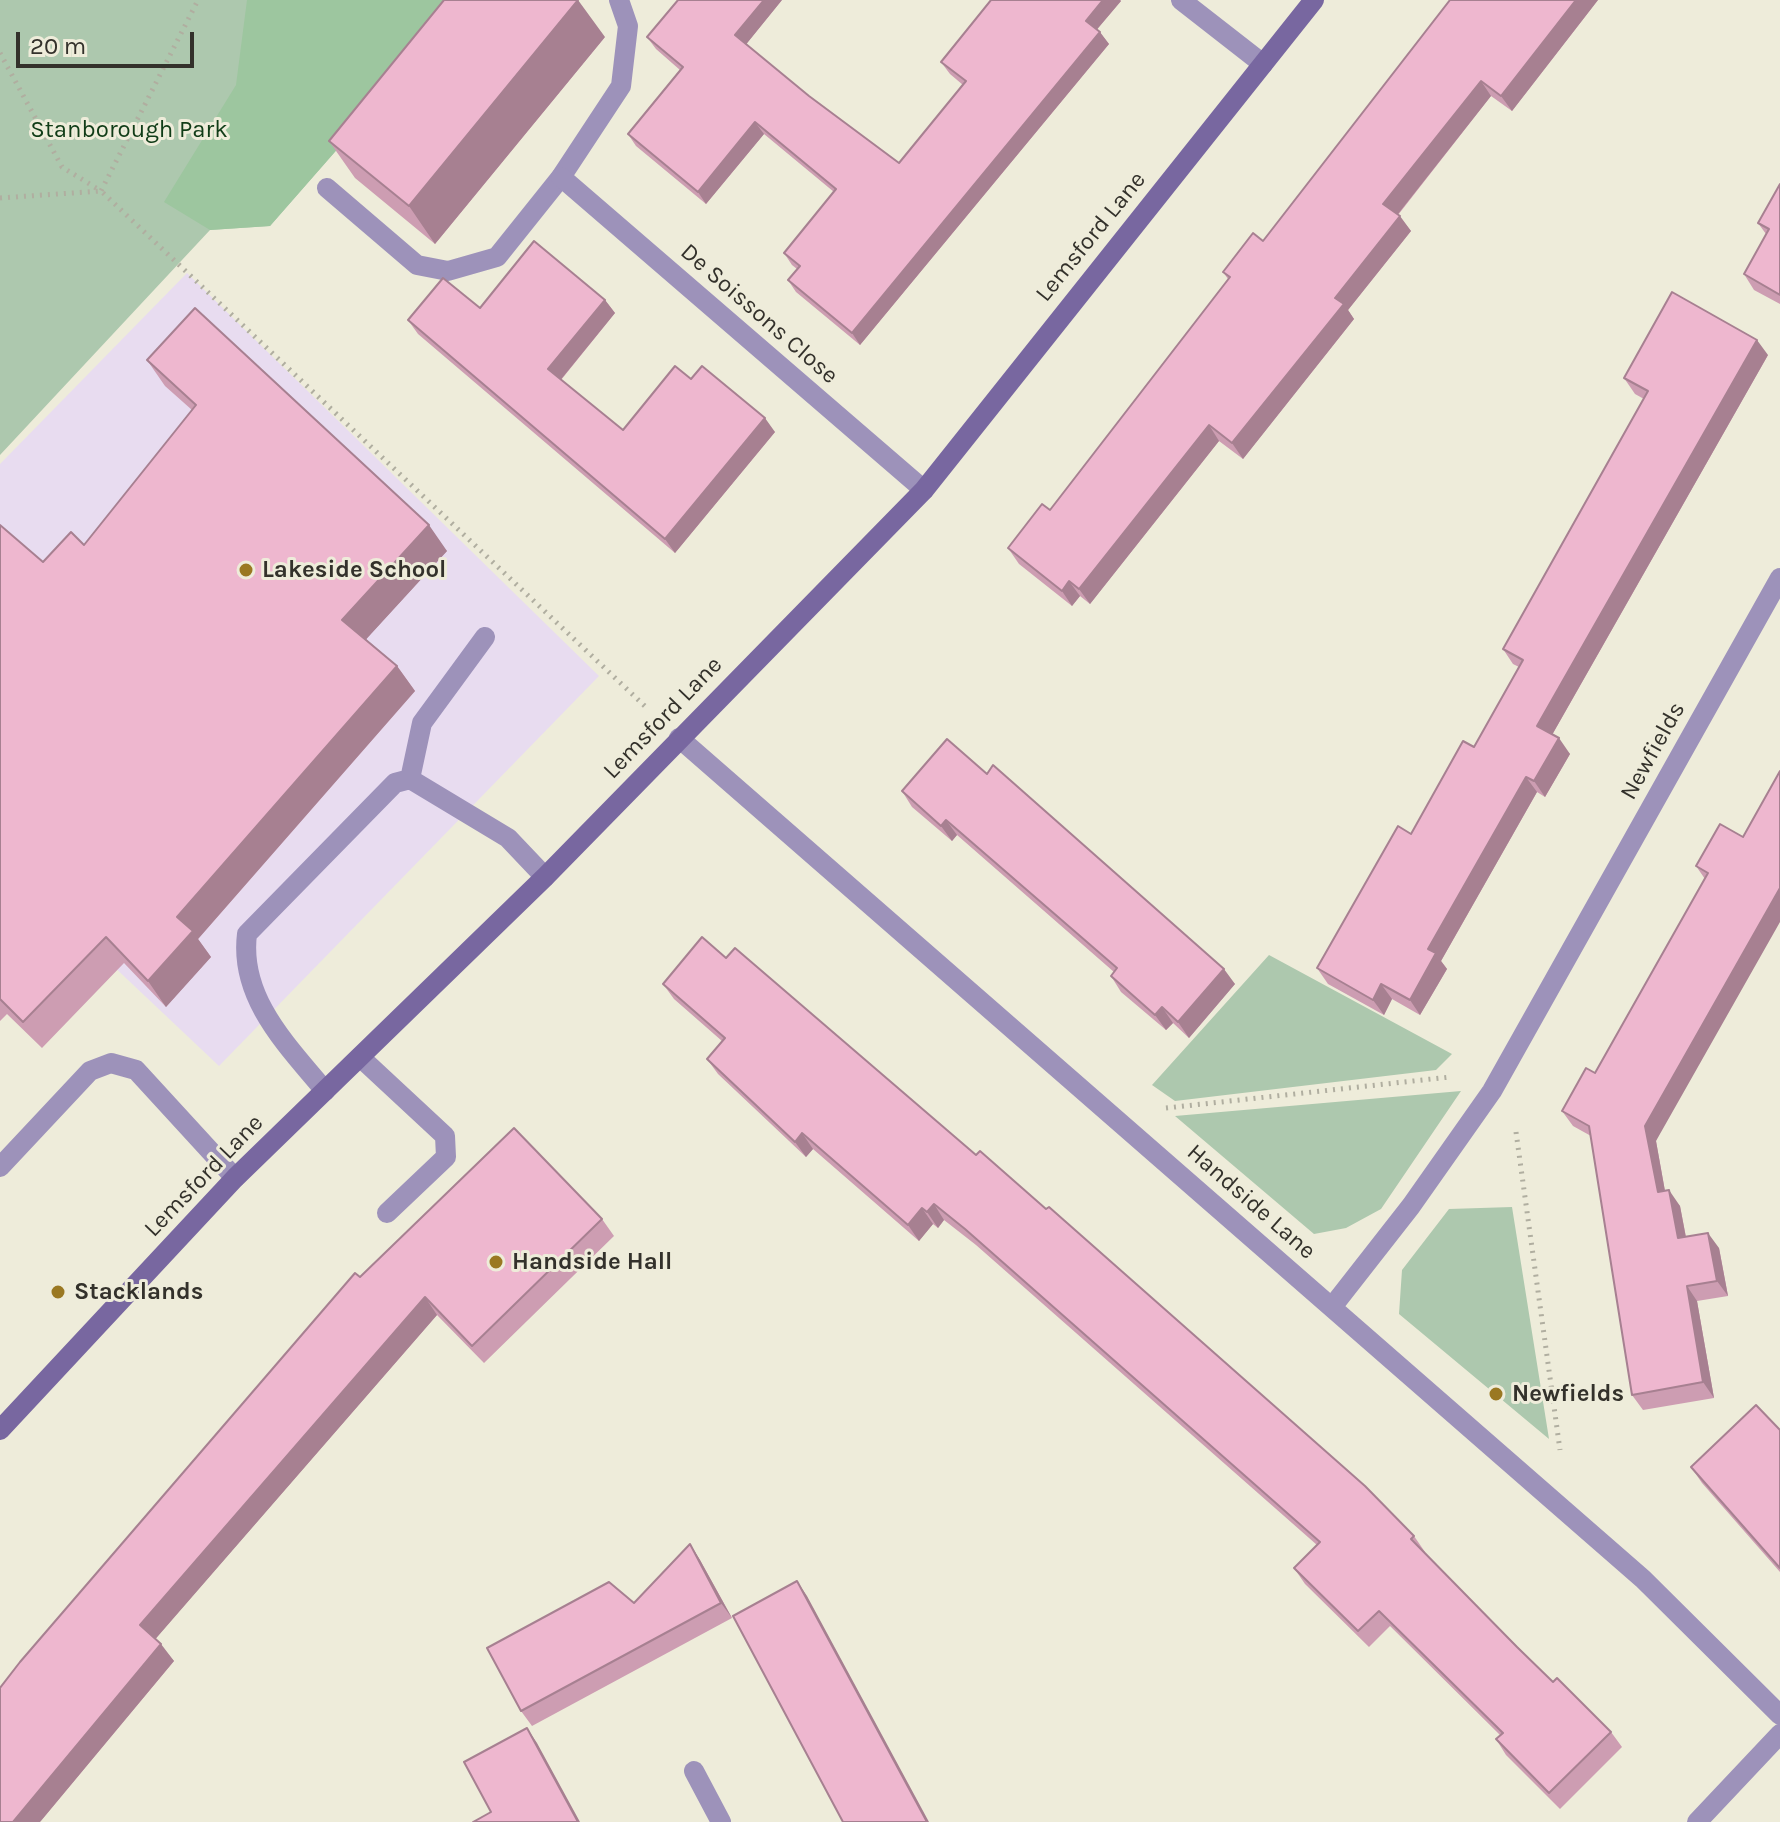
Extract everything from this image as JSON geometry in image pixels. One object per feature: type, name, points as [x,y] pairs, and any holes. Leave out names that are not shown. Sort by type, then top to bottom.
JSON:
[{"type":"street","points":[[327,188],[417,265],[448,271],[497,257],[561,177],[621,86],[628,26],[619,0]]},
{"type":"street","points":[[1181,0],[1263,64]]},
{"type":"street","name":"Lemsford Lane","points":[[0,1430],[235,1178],[545,877],[924,490],[1314,0]]},
{"type":"street","name":"De Soissons Close","points":[[561,177],[924,490]]},
{"type":"street","name":"Newfields","points":[[1332,1307],[1411,1206],[1492,1091],[1780,578]]},
{"type":"street","points":[[410,779],[422,723],[485,637]]},
{"type":"street","name":"Handside Lane","points":[[679,738],[1643,1579],[1780,1715]]},
{"type":"street","points":[[325,1091],[265,1018],[244,958],[247,934],[395,783],[410,779],[508,838],[545,877]]},
{"type":"street","points":[[360,1057],[445,1136],[446,1157],[387,1213]]},
{"type":"street","points":[[1,1165],[90,1071],[111,1063],[136,1070],[235,1178]]},
{"type":"street","points":[[1697,1822],[1780,1734]]},
{"type":"street","points":[[694,1771],[721,1822]]},
{"type":"path","points":[[101,191],[198,0]]},
{"type":"path","points":[[0,53],[62,167],[101,191],[679,738]]},
{"type":"path","points":[[0,198],[101,191]]},
{"type":"shaded area","name":"Lakeside School","points":[[187,273],[599,676],[219,1066],[0,859],[0,464]]},
{"type":"green space","name":"Stanborough Park","points":[[0,0],[468,0],[270,226],[210,230],[0,455]]},
{"type":"green space","points":[[247,0],[468,0],[270,226],[210,230],[164,202],[236,85]]},
{"type":"green space","points":[[1269,955],[1452,1054],[1436,1070],[1175,1101],[1152,1085]]},
{"type":"green space","points":[[1461,1091],[1381,1209],[1346,1228],[1314,1234],[1175,1116]]},
{"type":"green space","points":[[1512,1207],[1549,1439],[1399,1314],[1402,1270],[1449,1209]]},
{"type":"building","points":[[444,0],[578,0],[409,206],[329,141]]},
{"type":"building","points":[[678,0],[764,0],[735,35],[809,96],[899,163],[966,81],[941,62],[991,0],[1103,0],[1086,21],[1100,32],[852,333],[788,280],[800,266],[784,253],[836,189],[755,122],[698,192],[628,134],[683,67],[647,37]]},
{"type":"building","points":[[1450,0],[1576,0],[1501,96],[1481,81],[1383,204],[1400,216],[1335,298],[1344,304],[1232,443],[1209,425],[1079,589],[1069,581],[1062,591],[1008,548],[1042,504],[1050,510],[1230,277],[1223,272],[1253,233],[1263,241]]},
{"type":"building","points":[[1780,184],[1780,295],[1744,274],[1769,229],[1758,223]]},
{"type":"building","points":[[534,241],[605,300],[548,369],[623,430],[675,366],[691,379],[702,366],[765,418],[665,539],[408,320],[443,278],[480,308]]},
{"type":"building","points":[[1672,292],[1757,340],[1537,726],[1559,738],[1534,781],[1526,777],[1428,949],[1436,953],[1410,1000],[1381,984],[1373,1000],[1317,968],[1398,826],[1411,834],[1463,741],[1474,747],[1523,660],[1503,649],[1648,391],[1624,378]]},
{"type":"building","points":[[195,308],[429,525],[342,620],[397,666],[177,917],[193,931],[148,981],[106,937],[23,1022],[0,999],[0,525],[43,562],[71,532],[84,545],[196,405],[147,360]]},
{"type":"building","points":[[947,739],[987,774],[993,765],[1224,969],[1178,1022],[1162,1007],[1155,1015],[1111,976],[1117,968],[946,820],[941,826],[902,791]]},
{"type":"building","points":[[1780,771],[1780,888],[1645,1126],[1658,1192],[1669,1190],[1678,1238],[1708,1233],[1717,1281],[1687,1286],[1703,1382],[1632,1395],[1589,1126],[1562,1111],[1586,1068],[1595,1073],[1708,873],[1696,866],[1720,824],[1743,837]]},
{"type":"building","points":[[702,937],[726,958],[735,948],[976,1155],[980,1151],[1046,1209],[1049,1207],[1365,1486],[1414,1536],[1411,1539],[1517,1647],[1553,1682],[1557,1678],[1611,1732],[1549,1793],[1496,1739],[1503,1733],[1379,1611],[1358,1631],[1294,1568],[1320,1542],[965,1229],[934,1204],[927,1212],[922,1208],[908,1225],[802,1133],[795,1142],[707,1059],[725,1038],[663,984]]},
{"type":"building","points":[[514,1128],[602,1219],[472,1346],[425,1297],[140,1625],[161,1644],[13,1822],[0,1822],[0,1688],[355,1273],[360,1277]]},
{"type":"building","points":[[1756,1405],[1780,1430],[1780,1568],[1691,1467]]},
{"type":"building","points":[[690,1544],[721,1603],[521,1711],[487,1648],[609,1582],[634,1603]]},
{"type":"building","points":[[797,1581],[927,1822],[843,1822],[733,1616]]},
{"type":"building","points":[[527,1728],[578,1822],[473,1822],[491,1812],[464,1762]]},
{"type":"place","name":"Lakeside School","points":[[246,570]]},
{"type":"place","name":"Handside Hall","points":[[496,1262]]},
{"type":"place","name":"Stacklands","points":[[58,1292]]},
{"type":"place","name":"Newfields","points":[[1496,1394]]}]
